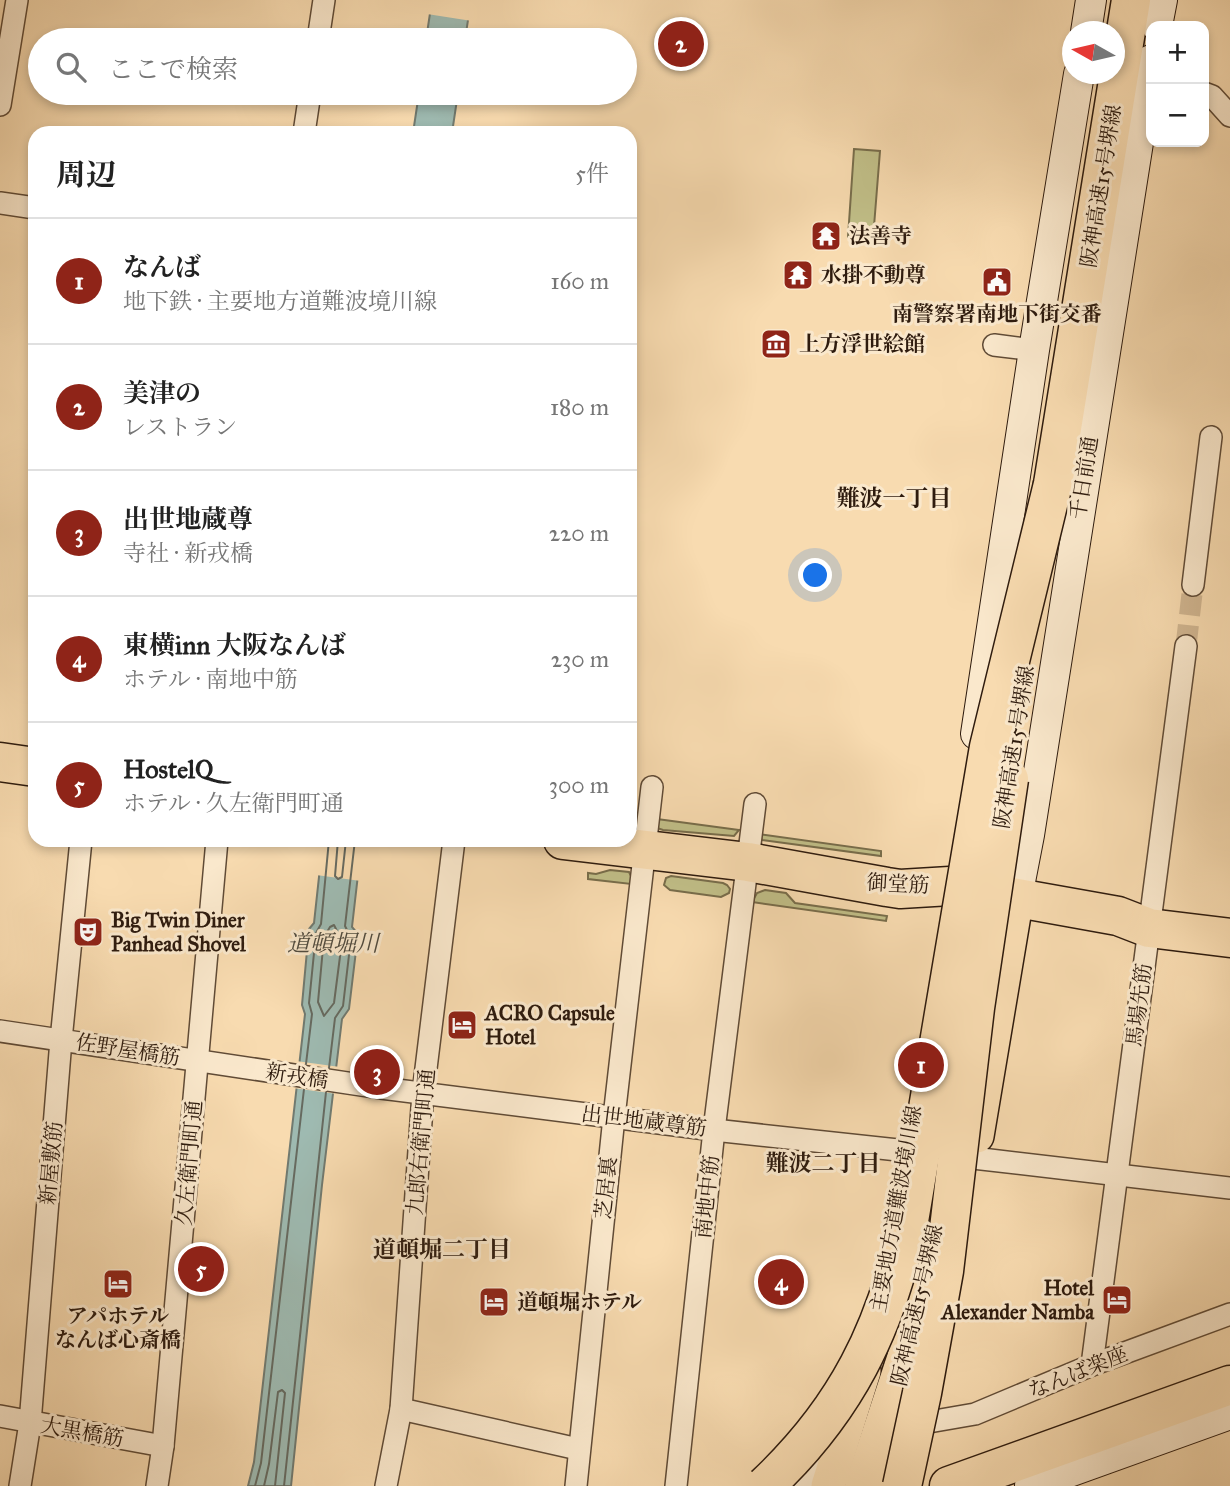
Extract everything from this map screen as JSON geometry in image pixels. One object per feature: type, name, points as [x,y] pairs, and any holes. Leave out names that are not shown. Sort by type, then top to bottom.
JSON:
[{"type":"highway","name":"阪神高速15号堺線","points":[[844,1477],[906,1359],[922,1295],[975,1008],[1053,484],[1131,0]]},
{"type":"highway","points":[[765,1486],[808,1442],[833,1408],[876,1334],[890,1295],[911,1208],[989,747],[1053,484]]},
{"type":"highway","points":[[0,762],[28,766]]},
{"type":"highway","name":"御堂筋","points":[[620,847],[748,862],[900,889],[950,886],[1118,916],[1149,928],[1230,938]]},
{"type":"highway","points":[[902,1486],[944,1271],[975,1008]]},
{"type":"highway","points":[[950,1486],[1227,1396]]},
{"type":"highway","points":[[1019,1486],[1227,1396]]},
{"type":"main road","points":[[1088,21],[1091,0]]},
{"type":"main road","points":[[1158,21],[1161,0]]},
{"type":"main road","points":[[950,886],[1077,84]]},
{"type":"main road","name":"千日前通","points":[[1017,897],[1149,84]]},
{"type":"main road","name":"主要地方道難波境川線","points":[[844,1477],[864,1370],[890,1269],[950,886]]},
{"type":"main road","points":[[895,1486],[923,1423],[973,1158],[1017,897]]},
{"type":"main road","points":[[1032,1486],[1227,1396]]},
{"type":"street","points":[[0,105],[17,0]]},
{"type":"street","points":[[320,28],[324,0]]},
{"type":"street","points":[[1209,95],[1230,116]]},
{"type":"street","points":[[305,126],[308,105]]},
{"type":"street","points":[[0,203],[28,207]]},
{"type":"street","points":[[994,345],[1034,350]]},
{"type":"street","points":[[1193,585],[1211,437]]},
{"type":"street","name":"馬場先筋","points":[[1092,1365],[1186,646]]},
{"type":"street","name":"芝居裏","points":[[576,1486],[614,1117],[652,787]]},
{"type":"street","name":"南地中筋","points":[[676,1486],[714,1130],[755,804]]},
{"type":"street","name":"新屋敷筋","points":[[20,1486],[30,1423],[79,847]]},
{"type":"street","name":"久左衛門町通","points":[[158,1486],[216,847]]},
{"type":"street","name":"九郎右衛門町通","points":[[386,1486],[401,1409],[423,1093],[452,847]]},
{"type":"street","name":"佐野屋橋筋","points":[[0,1031],[256,1069]]},
{"type":"street","name":"新戎橋","points":[[256,1069],[381,1088]]},
{"type":"street","name":"出世地蔵尊筋","points":[[381,1088],[714,1130],[907,1151]]},
{"type":"street","points":[[973,1158],[1230,1188]]},
{"type":"street","name":"なんば楽座","points":[[923,1423],[975,1414],[1092,1365],[1230,1314]]},
{"type":"street","points":[[401,1409],[578,1449]]},
{"type":"street","name":"大黒橋筋","points":[[0,1416],[163,1446]]},
{"type":"street","points":[[793,1486],[844,1477]]},
{"type":"shaded area","points":[[854,149],[880,151],[873,239],[848,237]]},
{"type":"shaded area","points":[[657,819],[739,830],[734,836],[663,830],[657,828]]},
{"type":"shaded area","points":[[759,834],[881,851],[881,856],[762,840]]},
{"type":"shaded area","points":[[610,870],[629,872],[631,884],[588,879],[588,873]]},
{"type":"shaded area","points":[[671,876],[723,883],[730,889],[729,893],[721,897],[670,890],[664,885],[666,878]]},
{"type":"shaded area","points":[[765,890],[786,893],[795,903],[887,916],[886,921],[752,902],[757,893]]},
{"type":"water","points":[[432,0],[471,0],[467,28],[428,28]]},
{"type":"water","points":[[417,105],[456,105],[453,126],[414,126]]},
{"type":"water","name":"道頓堀川","points":[[322,847],[361,847],[352,927],[358,934],[349,1009],[342,1019],[291,1486],[248,1486],[254,1462],[305,1014],[302,1005],[309,929],[314,923]]},
{"type":"pier","points":[[429,0],[474,0],[472,21],[427,14]]},
{"type":"pier","points":[[318,847],[365,847],[361,881],[316,875]]},
{"type":"pier","points":[[296,1061],[340,1067],[337,1094],[293,1088]]},
{"type":"tunnel","points":[[1186,646],[1193,585]]},
{"type":"place","name":"美津の","points":[[681,44]]},
{"type":"place","name":"法善寺","points":[[826,236]]},
{"type":"place","name":"水掛不動尊","points":[[798,275]]},
{"type":"place","name":"南警察署南地下街交番","points":[[997,282]]},
{"type":"place","name":"上方浮世絵館","points":[[776,344]]},
{"type":"place","name":"Big Twin Diner Panhead Shovel","points":[[88,932]]},
{"type":"place","name":"ACRO Capsule Hotel","points":[[462,1025]]},
{"type":"place","name":"なんば","points":[[921,1065]]},
{"type":"place","name":"出世地蔵尊","points":[[377,1072]]},
{"type":"place","name":"HostelQ","points":[[201,1269]]},
{"type":"place","name":"東横inn 大阪なんば","points":[[781,1282]]},
{"type":"place","name":"アパホテル なんば心斎橋","points":[[118,1284]]},
{"type":"place","name":"Hotel Alexander Namba","points":[[1117,1300]]},
{"type":"place","name":"道頓堀ホテル","points":[[494,1302]]},
{"type":"district","name":"難波一丁目","points":[[894,498]]},
{"type":"district","name":"難波二丁目","points":[[823,1163]]},
{"type":"district","name":"道頓堀二丁目","points":[[442,1249]]}]
